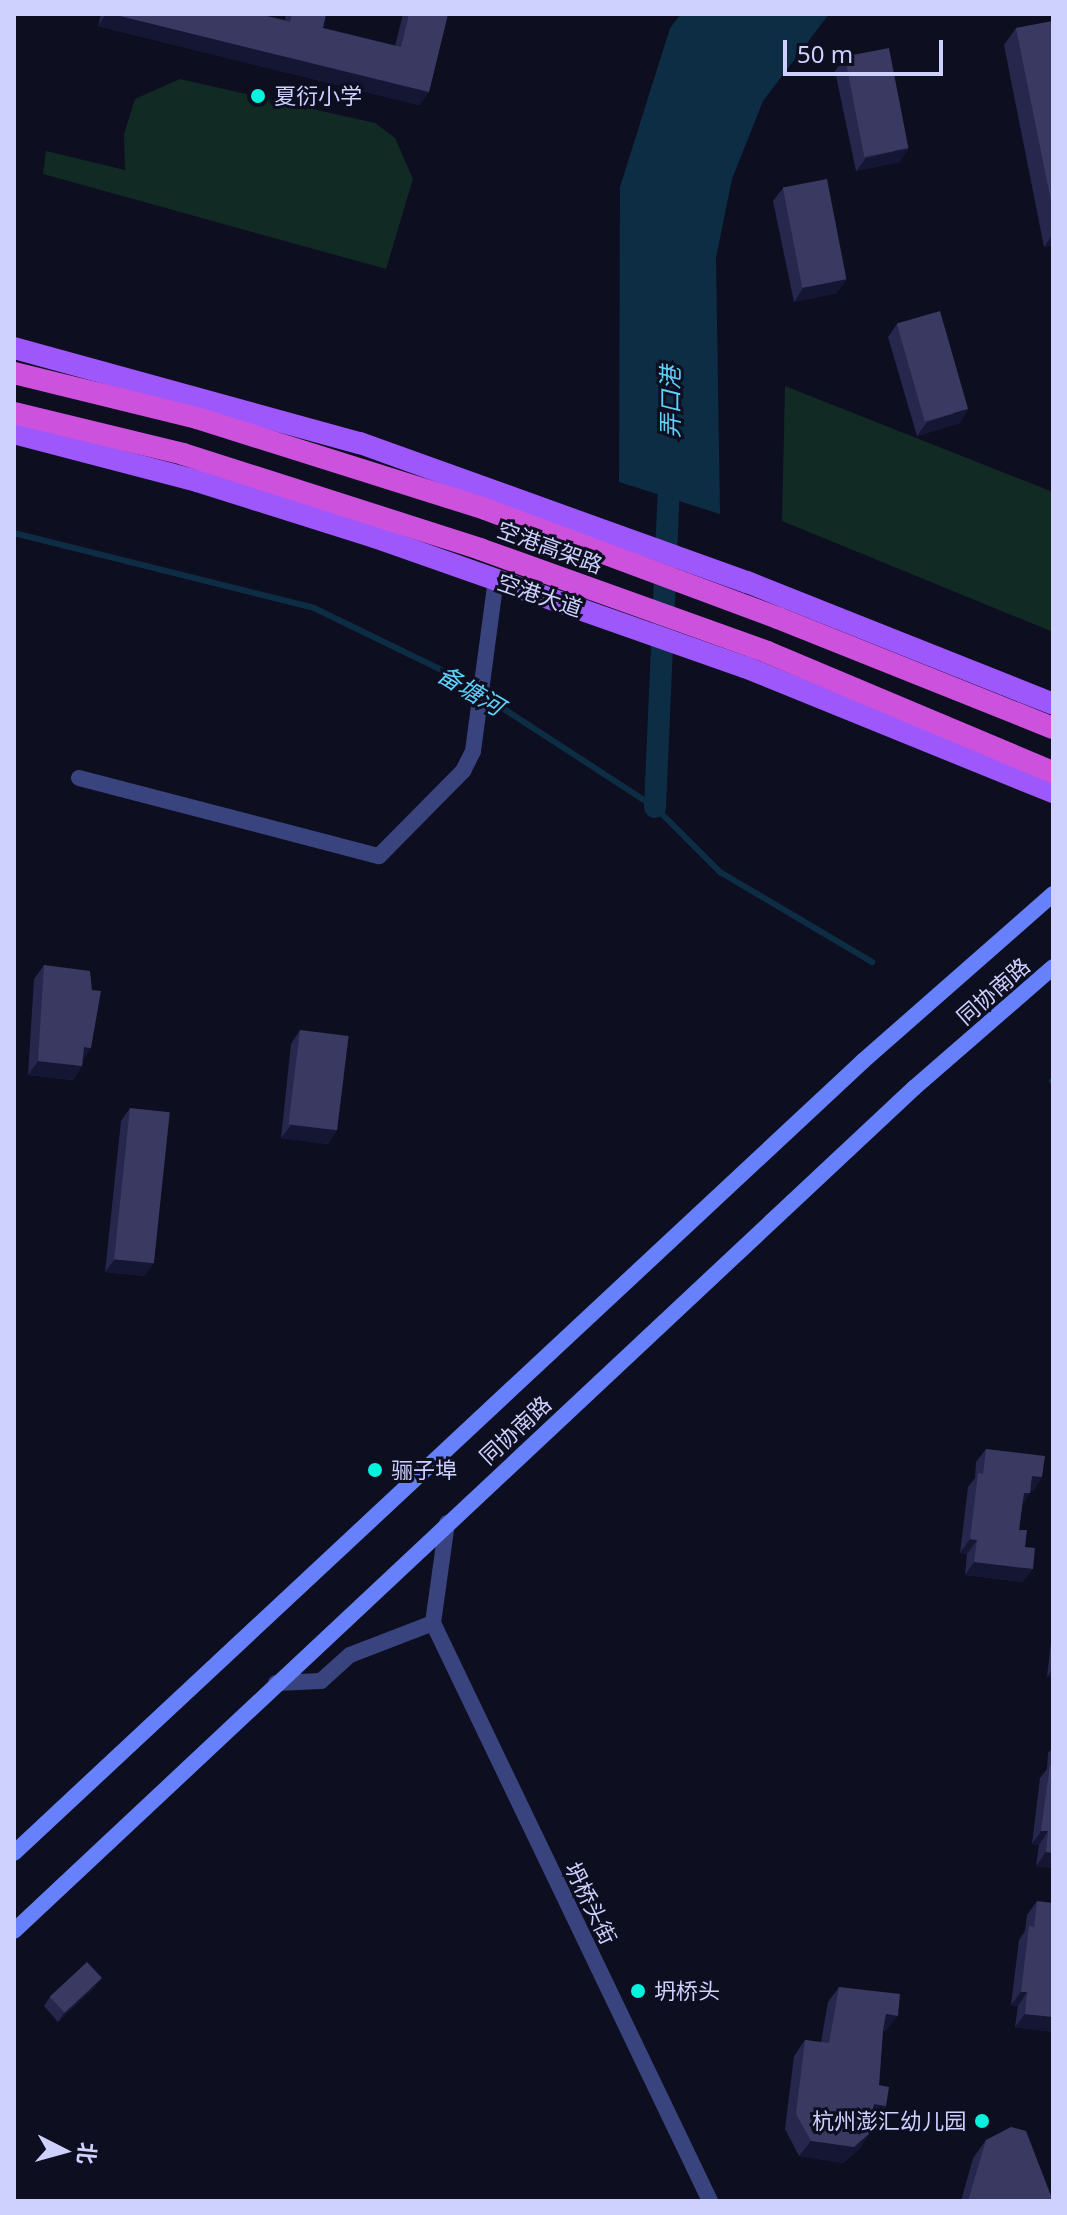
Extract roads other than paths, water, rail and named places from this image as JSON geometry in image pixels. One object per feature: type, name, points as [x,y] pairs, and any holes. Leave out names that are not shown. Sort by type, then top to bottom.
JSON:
[{"type":"highway","name":"空港高架路","points":[[14,373],[197,418],[485,509],[778,618],[1053,728]]},
{"type":"highway","name":"空港高架路","points":[[14,413],[183,454],[480,549],[767,652],[1053,772]]},
{"type":"main road","points":[[14,348],[360,443],[747,582],[1053,704]]},
{"type":"main road","name":"空港大道","points":[[14,433],[197,481],[496,579],[745,667],[1053,792]]},
{"type":"main road","name":"同协南路","points":[[14,1853],[863,1061],[1053,894]]},
{"type":"main road","name":"同协南路","points":[[14,1931],[914,1088],[1053,967]]},
{"type":"street","points":[[79,778],[379,856],[463,771],[473,751],[496,579]]},
{"type":"street","points":[[276,1683],[321,1681],[350,1655],[433,1623],[447,1523]]},
{"type":"street","name":"坍桥头街","points":[[433,1623],[710,2201]]},
{"type":"water","points":[[681,14],[829,14],[763,101],[732,179],[716,258],[720,514],[619,482],[620,187],[670,28]]},
{"type":"waterway","name":"弄口港","points":[[655,807],[670,469]]},
{"type":"waterway","name":"备塘河","points":[[14,533],[314,608],[450,674],[655,807],[720,872],[872,962]]},
{"type":"place","name":"夏衍小学","points":[[258,96]]},
{"type":"place","name":"骊子埠","points":[[375,1470]]},
{"type":"place","name":"坍桥头","points":[[638,1991]]},
{"type":"place","name":"杭州澎汇幼儿园","points":[[982,2121]]}]
